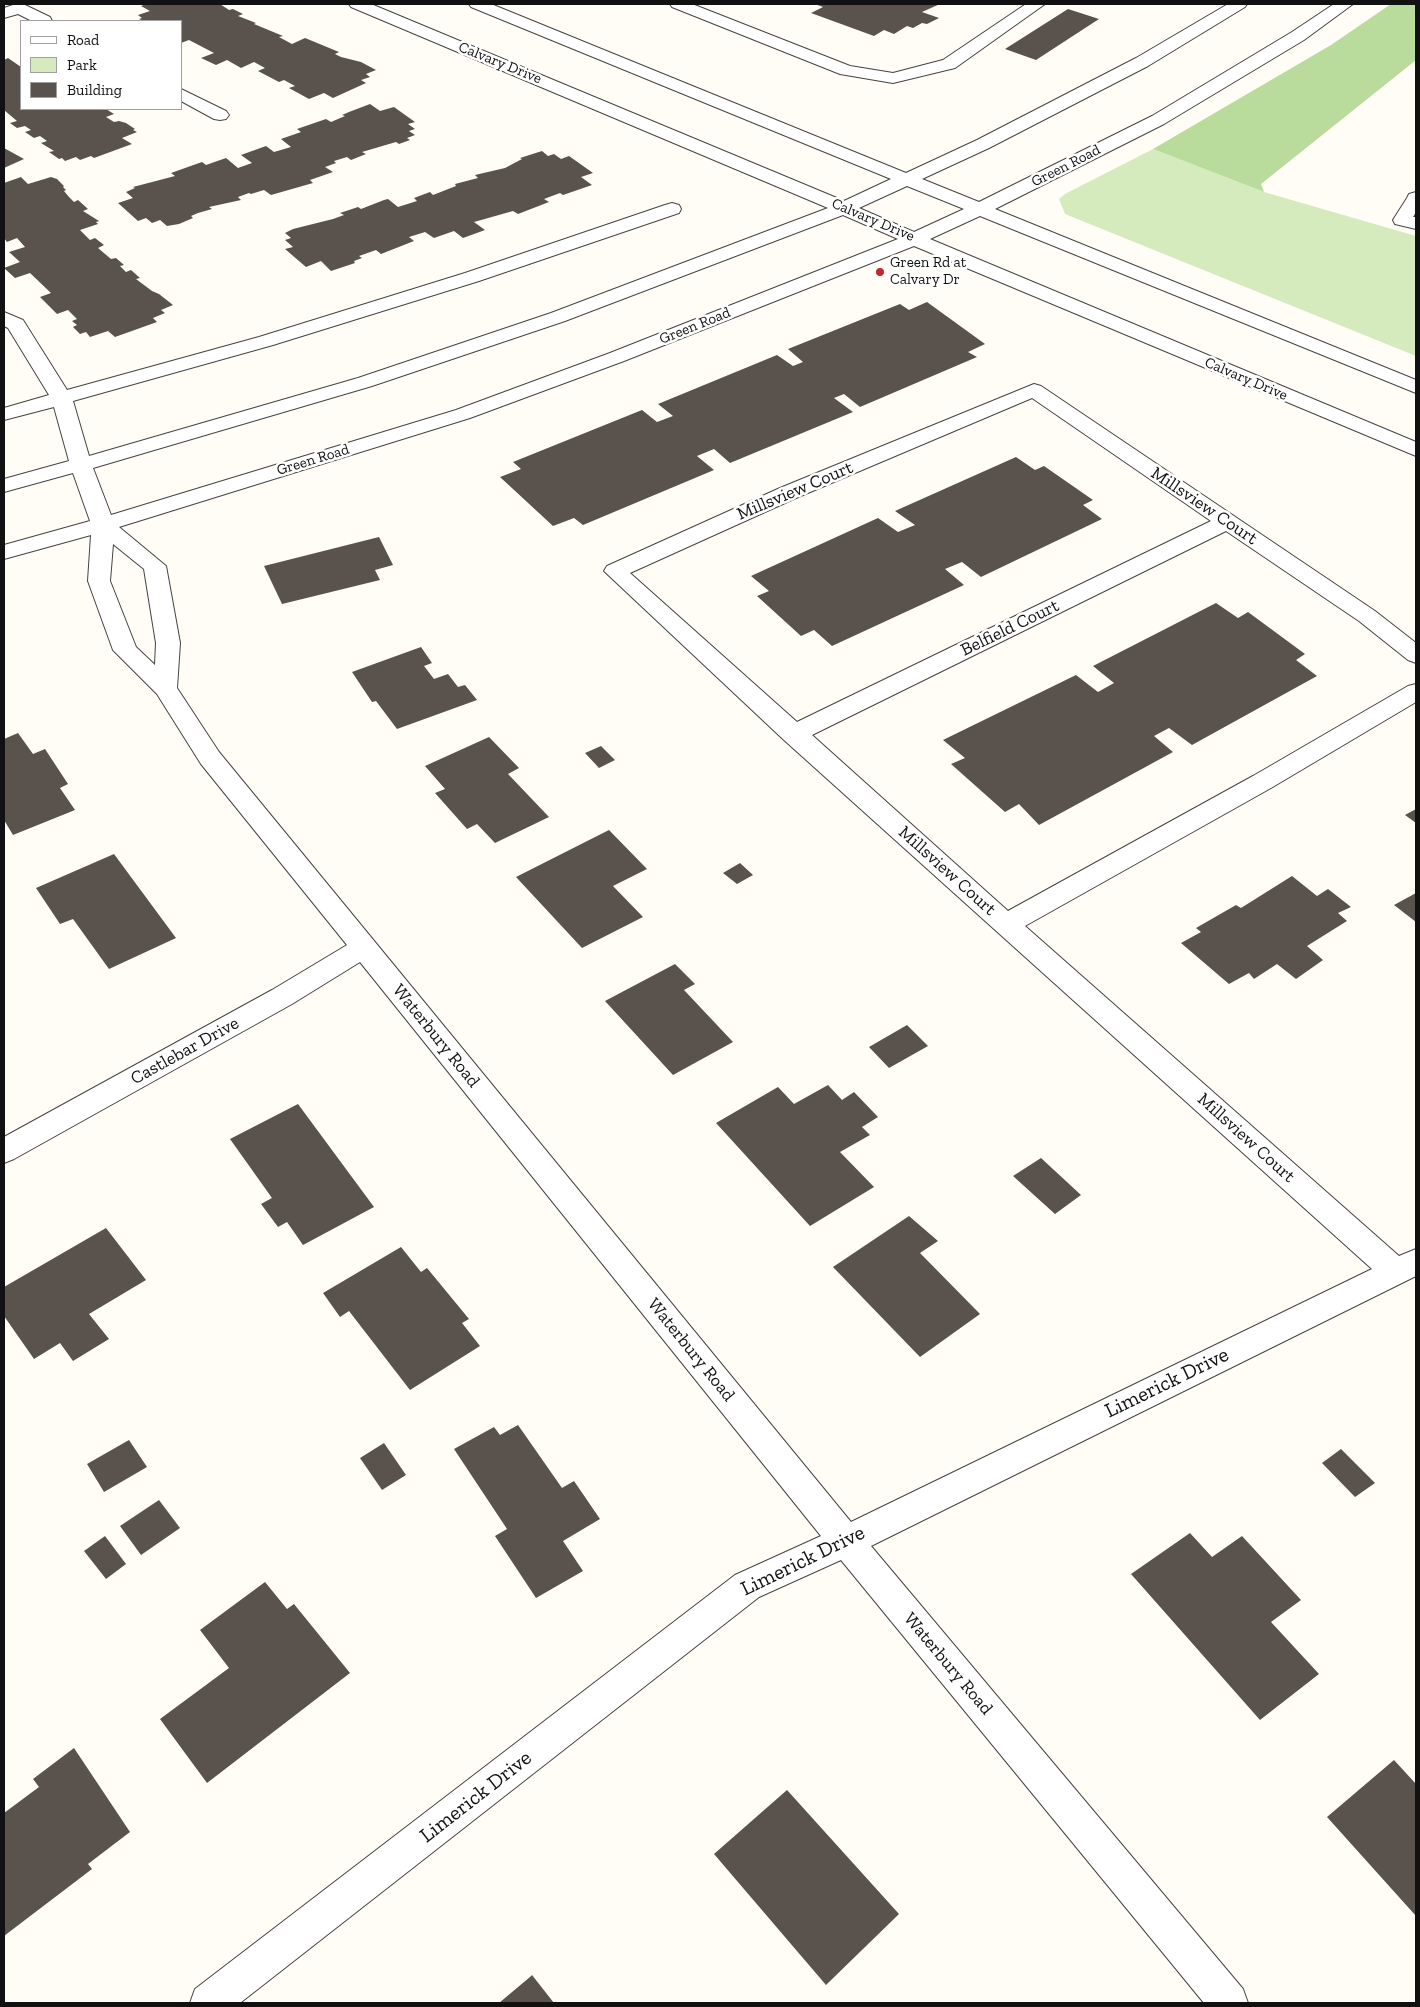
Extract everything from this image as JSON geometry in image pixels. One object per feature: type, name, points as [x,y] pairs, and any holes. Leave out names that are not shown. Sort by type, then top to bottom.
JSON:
[{"type":"street","name":"Calvary Drive","points":[[357,4],[1416,450]]},
{"type":"street","points":[[477,4],[1416,387]]},
{"type":"street","points":[[678,4],[846,70],[893,78],[950,63],[1037,4]]},
{"type":"street","points":[[4,486],[235,422],[432,360],[675,274],[844,208],[983,144],[1066,103],[1151,57],[1239,4]]},
{"type":"street","name":"Green Road","points":[[4,552],[103,525],[463,414],[617,357],[915,238],[980,209],[1158,120],[1298,36],[1345,4]]},
{"type":"street","points":[[17,7],[42,20]]},
{"type":"street","points":[[182,95],[220,115]]},
{"type":"street","points":[[1416,198],[1402,220],[1416,224]]},
{"type":"street","points":[[4,414],[304,330],[472,277],[672,209]]},
{"type":"street","points":[[4,318],[16,324],[62,399],[81,465],[103,525],[155,566],[168,643],[165,688]]},
{"type":"street","name":"Millsview Court","points":[[1406,1267],[1006,924],[793,734],[615,571],[788,493],[1034,390],[1367,616],[1416,655]]},
{"type":"street","name":"Belfield Court","points":[[793,734],[1226,522]]},
{"type":"street","name":"Waterbury Road","points":[[103,525],[99,581],[126,650],[165,688],[210,758],[846,1540],[1229,2003]]},
{"type":"street","name":"Millsview Court","points":[[1006,924],[1262,782],[1416,692]]},
{"type":"street","name":"Castlebar Drive","points":[[4,1151],[282,997],[364,947]]},
{"type":"street","name":"Limerick Drive","points":[[209,2003],[747,1586],[846,1540],[1406,1267]]},
{"type":"green space","points":[[1391,4],[1416,4],[1416,60],[1261,184],[1264,192],[1153,149],[1331,45]]},
{"type":"green space","points":[[1153,149],[1264,192],[1416,236],[1416,356],[1065,214],[1059,199],[1065,194]]},
{"type":"building","points":[[146,4],[220,4],[229,10],[233,9],[243,14],[238,16],[283,36],[279,37],[292,44],[305,38],[339,52],[335,54],[341,57],[361,62],[376,70],[366,74],[370,77],[361,80],[366,83],[333,98],[324,93],[309,99],[289,88],[295,86],[284,80],[279,82],[258,71],[265,68],[254,62],[241,68],[227,60],[216,65],[201,58],[214,53],[189,40],[182,43],[182,20],[141,20],[139,19],[142,18],[138,15],[150,11],[141,6]]},
{"type":"building","points":[[815,4],[940,4],[922,12],[939,18],[927,24],[922,23],[913,28],[907,26],[894,34],[884,30],[874,36],[811,13],[823,7]]},
{"type":"building","points":[[1068,9],[1099,19],[1036,60],[1005,49]]},
{"type":"building","points":[[8,58],[20,66],[20,110],[108,110],[114,114],[106,117],[114,122],[126,123],[135,129],[133,130],[137,132],[122,138],[132,144],[94,158],[91,156],[80,160],[76,157],[65,161],[62,158],[59,159],[49,152],[54,151],[41,143],[47,141],[40,136],[34,138],[25,132],[31,130],[25,126],[17,128],[10,123],[17,121],[4,110],[4,60]]},
{"type":"building","points":[[370,104],[380,111],[394,107],[415,122],[408,124],[415,129],[409,131],[415,135],[407,138],[410,140],[399,144],[396,142],[362,152],[366,154],[351,160],[347,157],[334,161],[336,163],[325,167],[333,172],[310,180],[313,183],[271,195],[264,190],[249,193],[238,197],[241,200],[209,207],[212,209],[191,216],[193,218],[179,224],[167,226],[160,220],[152,223],[146,218],[138,221],[118,203],[133,198],[126,192],[135,188],[133,187],[175,176],[171,173],[202,162],[206,165],[226,158],[238,168],[252,163],[241,155],[266,146],[274,152],[291,147],[281,139],[301,132],[297,129],[326,119],[331,122],[345,116],[342,115]]},
{"type":"building","points":[[4,148],[24,159],[4,168]]},
{"type":"building","points":[[542,151],[548,156],[554,154],[561,159],[569,156],[593,173],[581,177],[592,185],[544,199],[549,202],[518,214],[513,211],[474,222],[485,230],[463,238],[454,231],[434,238],[425,232],[409,237],[414,241],[381,254],[376,250],[359,256],[362,258],[354,261],[355,263],[331,271],[321,261],[306,267],[285,249],[293,247],[285,240],[291,238],[285,233],[293,229],[333,219],[344,215],[340,213],[358,207],[361,209],[388,199],[398,207],[417,201],[414,198],[430,192],[433,195],[456,186],[455,184],[478,178],[475,175],[505,168],[522,159],[520,158]]},
{"type":"building","points":[[21,177],[28,184],[51,177],[57,179],[64,186],[66,190],[64,191],[74,202],[78,200],[88,209],[83,211],[99,221],[96,222],[98,224],[80,230],[90,240],[95,238],[104,245],[98,248],[111,259],[116,258],[124,265],[120,266],[126,272],[131,270],[140,278],[136,279],[173,305],[161,310],[165,313],[153,318],[157,322],[115,337],[108,331],[90,337],[86,332],[80,334],[73,327],[77,325],[72,321],[77,319],[68,310],[57,314],[40,297],[51,293],[30,273],[15,278],[4,268],[20,262],[9,252],[25,247],[17,238],[7,242],[4,238],[4,183]]},
{"type":"building","points":[[927,302],[985,344],[968,352],[977,357],[860,407],[844,394],[834,398],[853,412],[730,463],[714,449],[697,456],[714,470],[583,525],[574,518],[553,526],[500,477],[521,469],[513,462],[642,410],[657,422],[673,416],[658,404],[777,355],[793,366],[803,362],[788,349],[900,304],[909,310]]},
{"type":"building","points":[[1016,457],[1035,470],[1044,466],[1093,500],[1083,505],[1102,519],[981,577],[962,562],[945,569],[964,585],[832,646],[814,630],[801,636],[757,596],[769,591],[751,576],[878,518],[898,532],[915,525],[895,511]]},
{"type":"building","points":[[379,537],[393,565],[375,570],[380,580],[282,604],[264,566]]},
{"type":"building","points":[[1216,603],[1238,618],[1248,612],[1305,654],[1296,660],[1317,676],[1192,745],[1169,728],[1154,736],[1173,752],[1039,825],[1019,804],[1005,812],[951,764],[965,758],[943,740],[1076,675],[1098,692],[1114,683],[1093,666]]},
{"type":"building","points":[[421,647],[432,663],[424,666],[434,679],[448,674],[458,687],[465,685],[477,700],[397,729],[376,701],[372,702],[352,672]]},
{"type":"building","points":[[18,733],[33,754],[45,749],[68,784],[60,788],[75,810],[13,835],[4,820],[4,739]]},
{"type":"building","points":[[489,737],[519,768],[508,774],[549,817],[495,843],[477,824],[467,829],[435,793],[445,789],[425,766]]},
{"type":"building","points":[[601,746],[615,760],[599,768],[585,753]]},
{"type":"building","points":[[1416,809],[1416,823],[1405,815]]},
{"type":"building","points":[[609,830],[647,869],[613,886],[643,917],[582,948],[516,877]]},
{"type":"building","points":[[114,854],[176,938],[109,969],[73,919],[60,924],[36,888]]},
{"type":"building","points":[[740,863],[753,875],[737,884],[723,873]]},
{"type":"building","points":[[1292,876],[1317,896],[1328,889],[1351,907],[1338,913],[1347,921],[1307,946],[1323,960],[1296,979],[1277,964],[1254,979],[1249,973],[1229,984],[1181,943],[1201,932],[1196,928],[1236,905],[1241,908]]},
{"type":"building","points":[[1416,893],[1416,922],[1394,905]]},
{"type":"building","points":[[675,964],[695,984],[684,990],[733,1042],[673,1075],[605,1001]]},
{"type":"building","points":[[907,1025],[928,1046],[889,1068],[869,1047]]},
{"type":"building","points":[[828,1085],[842,1100],[854,1092],[878,1117],[862,1127],[870,1135],[840,1152],[874,1187],[810,1226],[716,1123],[778,1087],[794,1104]]},
{"type":"building","points":[[298,1104],[374,1207],[303,1245],[287,1222],[278,1227],[261,1204],[272,1198],[230,1139]]},
{"type":"building","points":[[1041,1158],[1081,1195],[1055,1214],[1013,1176]]},
{"type":"building","points":[[909,1216],[938,1241],[920,1253],[980,1314],[920,1357],[833,1267]]},
{"type":"building","points":[[106,1228],[146,1280],[89,1314],[109,1339],[73,1361],[60,1343],[34,1359],[4,1316],[4,1287]]},
{"type":"building","points":[[401,1247],[421,1272],[427,1268],[469,1319],[462,1323],[480,1346],[410,1390],[349,1311],[340,1317],[323,1293]]},
{"type":"building","points":[[518,1425],[562,1488],[574,1481],[600,1519],[563,1541],[583,1571],[536,1598],[495,1536],[507,1529],[454,1449],[494,1427],[500,1435]]},
{"type":"building","points":[[129,1440],[147,1467],[104,1492],[87,1464]]},
{"type":"building","points":[[384,1443],[406,1475],[382,1490],[360,1458]]},
{"type":"building","points":[[1341,1449],[1375,1483],[1355,1497],[1322,1463]]},
{"type":"building","points":[[159,1500],[180,1528],[141,1555],[120,1526]]},
{"type":"building","points":[[1190,1533],[1212,1557],[1242,1536],[1301,1600],[1271,1622],[1319,1674],[1260,1720],[1131,1574]]},
{"type":"building","points":[[105,1536],[126,1564],[106,1579],[84,1551]]},
{"type":"building","points":[[265,1582],[287,1609],[294,1604],[350,1673],[207,1783],[160,1719],[229,1668],[200,1630]]},
{"type":"building","points":[[74,1748],[130,1832],[88,1864],[92,1869],[4,1936],[4,1813],[39,1787],[33,1779]]},
{"type":"building","points":[[1394,1760],[1416,1784],[1416,1916],[1327,1817]]},
{"type":"building","points":[[787,1790],[899,1914],[826,1985],[714,1854]]},
{"type":"building","points":[[532,1975],[554,2003],[499,2003],[530,1977]]},
{"type":"place","name":"Green Rd at Calvary Dr","points":[[880,272]]}]
